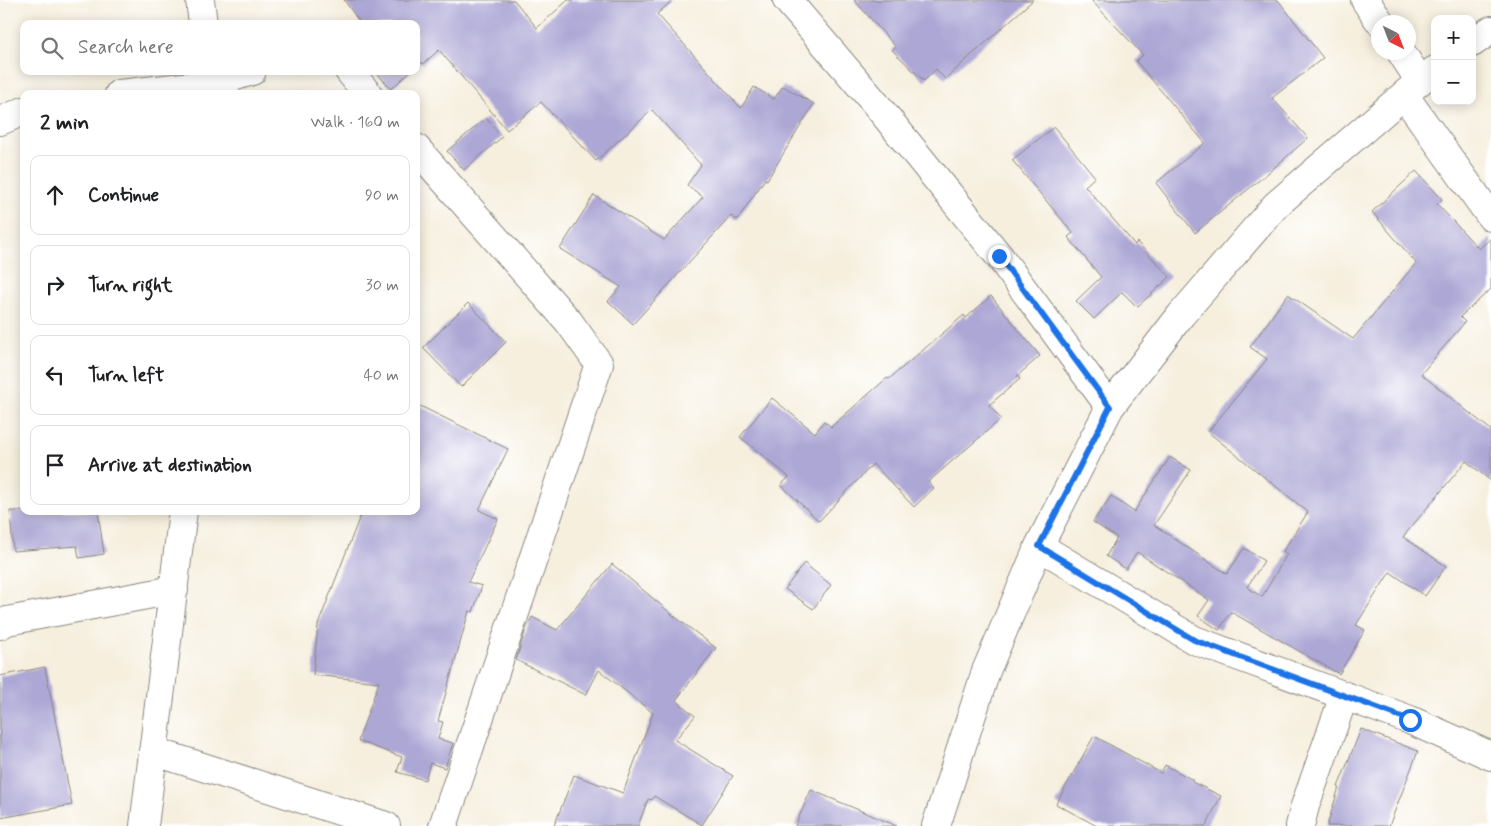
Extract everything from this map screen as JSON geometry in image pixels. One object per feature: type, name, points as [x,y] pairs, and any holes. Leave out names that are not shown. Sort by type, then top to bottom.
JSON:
[{"type":"street","points":[[200,0],[202,20]]},
{"type":"street","points":[[787,0],[875,103],[999,256],[1110,407]]},
{"type":"street","points":[[1365,0],[1375,15]]},
{"type":"street","points":[[1476,40],[1491,30]]},
{"type":"street","points":[[1406,60],[1420,82],[1491,217]]},
{"type":"street","points":[[152,90],[210,83],[238,75]]},
{"type":"street","points":[[351,75],[365,90]]},
{"type":"street","points":[[936,826],[986,671],[1039,546],[1110,407],[1181,315],[1276,204],[1420,82]]},
{"type":"street","points":[[0,121],[20,113]]},
{"type":"street","points":[[420,153],[569,322],[599,364],[443,826]]},
{"type":"street","points":[[144,826],[182,515]]},
{"type":"street","points":[[1039,546],[1194,640],[1410,720],[1491,756]]},
{"type":"street","points":[[0,625],[7,621],[174,590]]},
{"type":"street","points":[[1300,826],[1305,806],[1344,696]]},
{"type":"street","points":[[153,751],[386,826]]},
{"type":"building","points":[[344,0],[514,0],[537,28],[568,0],[673,0],[657,14],[741,108],[754,87],[774,99],[783,86],[814,104],[767,180],[765,179],[737,220],[731,216],[633,324],[608,301],[621,287],[560,249],[594,195],[664,240],[703,197],[687,185],[701,165],[652,110],[596,161],[541,102],[507,130],[439,50],[423,64],[420,63],[420,20],[358,20]]},
{"type":"building","points":[[854,0],[1033,0],[945,79],[936,69],[924,81],[892,50],[896,47]]},
{"type":"building","points":[[1091,0],[1278,0],[1323,58],[1272,98],[1308,138],[1195,233],[1156,183],[1205,143],[1136,61],[1143,55]]},
{"type":"building","points":[[379,75],[407,75],[391,89]]},
{"type":"building","points":[[486,118],[502,137],[464,170],[447,151]]},
{"type":"building","points":[[1054,127],[1095,177],[1085,186],[1135,245],[1137,242],[1170,277],[1137,307],[1122,292],[1094,319],[1076,301],[1101,277],[1068,237],[1073,233],[1012,160]]},
{"type":"building","points":[[1416,171],[1442,199],[1437,204],[1479,249],[1491,238],[1491,289],[1460,317],[1465,322],[1421,374],[1491,430],[1491,481],[1466,461],[1403,537],[1446,566],[1425,596],[1390,572],[1356,625],[1365,630],[1339,674],[1231,612],[1219,630],[1198,616],[1209,600],[1137,552],[1126,569],[1106,556],[1117,538],[1093,522],[1111,496],[1134,512],[1170,457],[1191,470],[1154,525],[1227,574],[1244,548],[1264,561],[1247,587],[1262,597],[1287,554],[1283,551],[1308,512],[1208,432],[1267,359],[1250,347],[1288,294],[1353,339],[1416,263],[1372,212]]},
{"type":"building","points":[[991,296],[1040,356],[1017,376],[1020,379],[989,405],[1001,419],[928,482],[934,488],[914,507],[873,464],[819,521],[781,485],[789,477],[740,437],[772,398],[815,433],[824,421],[831,427],[887,378],[889,379],[964,315],[966,318]]},
{"type":"building","points":[[468,303],[506,342],[461,387],[423,348]]},
{"type":"building","points":[[420,406],[508,449],[479,510],[498,519],[468,582],[482,586],[473,612],[469,611],[438,721],[443,722],[438,739],[453,743],[445,768],[430,763],[425,780],[397,772],[402,757],[358,741],[379,682],[313,675],[318,625],[360,515],[420,515]]},
{"type":"building","points":[[10,511],[20,511],[20,515],[99,515],[104,554],[79,558],[77,546],[13,551]]},
{"type":"building","points":[[804,563],[831,585],[813,609],[785,589]]},
{"type":"building","points":[[612,564],[716,648],[676,700],[695,716],[675,740],[733,776],[702,825],[654,796],[652,800],[648,799],[638,826],[554,826],[574,775],[623,793],[653,713],[599,670],[586,695],[516,660],[532,617],[557,630]]},
{"type":"building","points":[[45,667],[72,805],[0,818],[0,676]]},
{"type":"building","points":[[1361,729],[1418,751],[1389,826],[1327,826],[1338,787]]},
{"type":"building","points":[[1094,736],[1161,773],[1165,765],[1193,780],[1192,782],[1221,796],[1206,826],[1097,826],[1056,804]]},
{"type":"building","points":[[811,790],[897,826],[795,826]]},
{"type":"route","points":[[999,256],[1110,407],[1039,546],[1194,640],[1410,720]]}]
